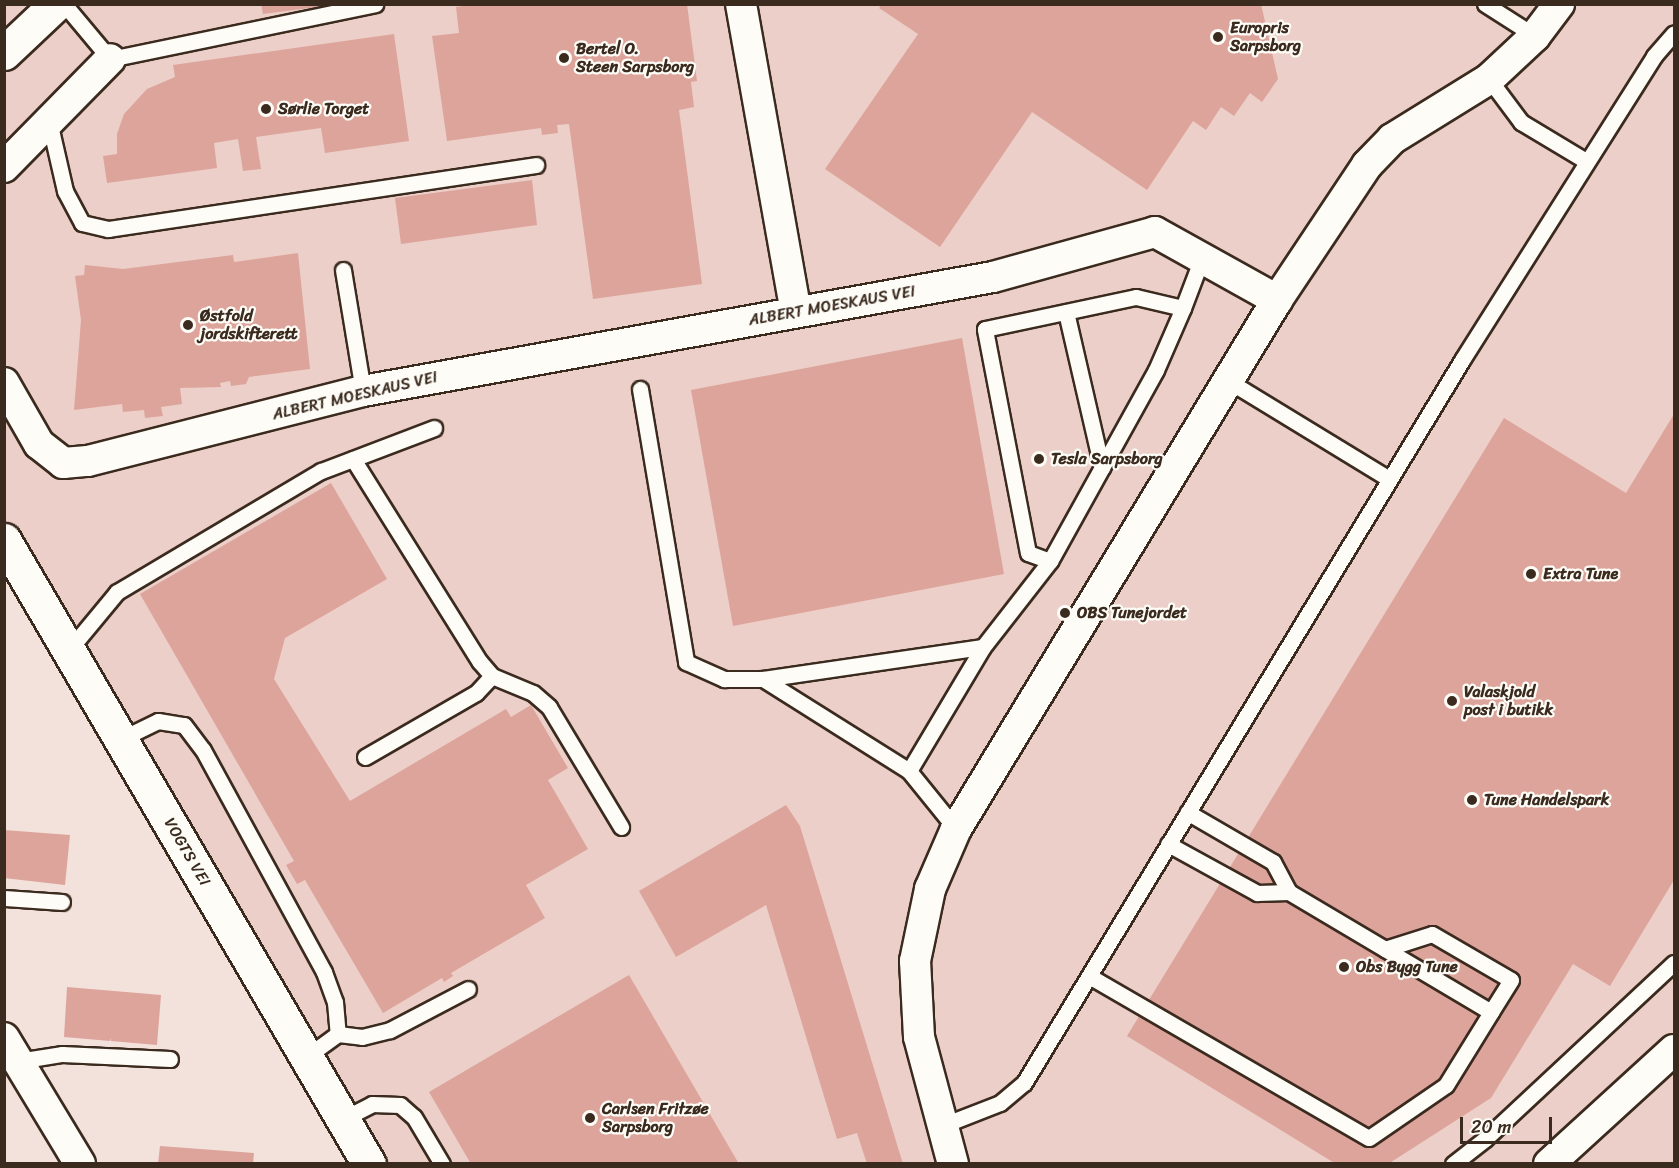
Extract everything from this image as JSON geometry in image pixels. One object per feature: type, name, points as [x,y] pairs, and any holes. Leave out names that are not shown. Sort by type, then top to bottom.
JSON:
[{"type":"street","points":[[4,53],[56,4]]},
{"type":"street","points":[[741,4],[796,312]]},
{"type":"street","points":[[953,1164],[919,1037],[915,961],[930,890],[956,829],[1277,300],[1367,165],[1392,139],[1489,79],[1535,36],[1559,4]]},
{"type":"street","points":[[4,167],[110,59]]},
{"type":"street","name":"ALBERT MOESKAUS VEI","points":[[4,383],[39,444],[63,463],[88,461],[363,391],[993,277],[1155,232],[1277,300]]},
{"type":"street","name":"VOGTS VEI","points":[[4,540],[369,1164]]},
{"type":"street","points":[[11,1050],[80,1164]]},
{"type":"street","points":[[1549,1164],[1674,1050]]},
{"type":"lane","points":[[64,4],[110,59],[375,4]]},
{"type":"lane","points":[[1485,4],[1535,36]]},
{"type":"lane","points":[[941,1126],[1000,1103],[1024,1083],[1389,479],[1586,161],[1654,56],[1674,33]]},
{"type":"lane","points":[[1489,79],[1521,122],[1586,161]]},
{"type":"lane","points":[[49,121],[65,191],[81,223],[108,229],[536,165]]},
{"type":"lane","points":[[909,771],[983,647],[1050,561],[1156,370],[1203,258]]},
{"type":"lane","points":[[343,270],[363,391]]},
{"type":"lane","points":[[1050,561],[1028,553],[985,329],[1136,297],[1183,308]]},
{"type":"lane","points":[[1066,312],[1102,468]]},
{"type":"lane","points":[[1227,381],[1389,479]]},
{"type":"lane","points":[[640,388],[686,662],[724,679],[763,679],[983,647]]},
{"type":"lane","points":[[69,650],[117,592],[321,471],[434,428]]},
{"type":"lane","points":[[352,459],[492,676],[533,693],[549,707],[621,827]]},
{"type":"lane","points":[[365,757],[476,693],[492,676]]},
{"type":"lane","points":[[763,679],[909,771],[956,829]]},
{"type":"lane","points":[[121,739],[158,720],[184,725],[203,750],[324,972],[335,1002],[338,1034]]},
{"type":"lane","points":[[1187,812],[1273,862],[1289,892],[1491,1012]]},
{"type":"lane","points":[[1168,844],[1257,893],[1289,892]]},
{"type":"lane","points":[[4,898],[62,902]]},
{"type":"lane","points":[[1089,976],[1369,1138],[1446,1085],[1511,980],[1432,934],[1385,949]]},
{"type":"lane","points":[[1454,1164],[1485,1139],[1674,963]]},
{"type":"lane","points":[[306,1057],[338,1034],[362,1036],[390,1030],[468,989]]},
{"type":"lane","points":[[11,1050],[170,1059]]},
{"type":"lane","points":[[343,1119],[372,1104],[400,1105],[414,1116],[442,1164]]},
{"type":"shaded area","points":[[4,5],[1674,5],[1674,1163],[368,1163],[5,540]]},
{"type":"building","points":[[261,4],[325,4],[325,6],[263,14]]},
{"type":"building","points":[[476,4],[687,4],[697,81],[691,82],[694,107],[679,110],[702,284],[593,299],[569,124],[557,125],[558,133],[542,135],[541,128],[447,141],[432,36],[459,33],[456,7]]},
{"type":"building","points":[[882,4],[1261,4],[1278,79],[1262,102],[1250,93],[1234,116],[1221,107],[1206,130],[1193,121],[1147,190],[1032,112],[940,247],[825,169],[918,34],[879,8]]},
{"type":"building","name":"Sørlie Torget","points":[[394,34],[409,141],[325,153],[321,128],[256,137],[261,169],[243,171],[238,139],[214,143],[217,168],[107,183],[103,156],[117,154],[117,134],[124,114],[147,89],[175,77],[173,65]]},
{"type":"building","points":[[532,180],[537,225],[401,244],[395,198]]},
{"type":"building","points":[[298,253],[310,369],[249,377],[246,384],[231,386],[230,381],[220,383],[221,387],[180,388],[182,404],[161,407],[163,416],[145,418],[144,410],[123,412],[122,404],[74,410],[81,320],[75,276],[84,275],[85,265],[123,269],[233,255],[234,262]]},
{"type":"building","points":[[962,338],[1004,574],[733,626],[691,390]]},
{"type":"building","name":"Tune Handelspark","points":[[1674,414],[1674,880],[1610,986],[1573,964],[1491,1098],[1388,1164],[1336,1164],[1127,1036],[1504,418],[1626,493]]},
{"type":"building","points":[[331,483],[387,579],[285,638],[274,679],[350,801],[506,709],[511,717],[531,705],[568,768],[548,780],[588,849],[526,885],[545,918],[451,973],[453,976],[444,982],[442,978],[383,1013],[305,880],[297,884],[286,865],[294,861],[140,594]]},
{"type":"building","points":[[786,805],[800,826],[903,1164],[867,1164],[857,1133],[837,1139],[766,905],[676,957],[639,891]]},
{"type":"building","points":[[4,830],[70,835],[65,885],[4,878]]},
{"type":"building","points":[[629,975],[739,1164],[471,1164],[429,1092]]},
{"type":"building","points":[[67,987],[161,995],[157,1045],[111,1041],[110,1038],[110,1041],[64,1037]]},
{"type":"building","points":[[160,1146],[254,1153],[253,1164],[158,1164]]},
{"type":"place","name":"Europris Sarpsborg","points":[[1218,37]]},
{"type":"place","name":"Bertel O. Steen Sarpsborg","points":[[564,58]]},
{"type":"place","name":"Sørlie Torget","points":[[266,109]]},
{"type":"place","name":"Østfold jordskifterett","points":[[188,325]]},
{"type":"place","name":"Tesla Sarpsborg","points":[[1039,459]]},
{"type":"place","name":"Extra Tune","points":[[1531,574]]},
{"type":"place","name":"OBS Tunejordet","points":[[1065,613]]},
{"type":"place","name":"Valaskjold post i butikk","points":[[1452,701]]},
{"type":"place","name":"Tune Handelspark","points":[[1472,800]]},
{"type":"place","name":"Obs Bygg Tune","points":[[1344,967]]},
{"type":"place","name":"Carlsen Fritzøe Sarpsborg","points":[[590,1118]]}]
